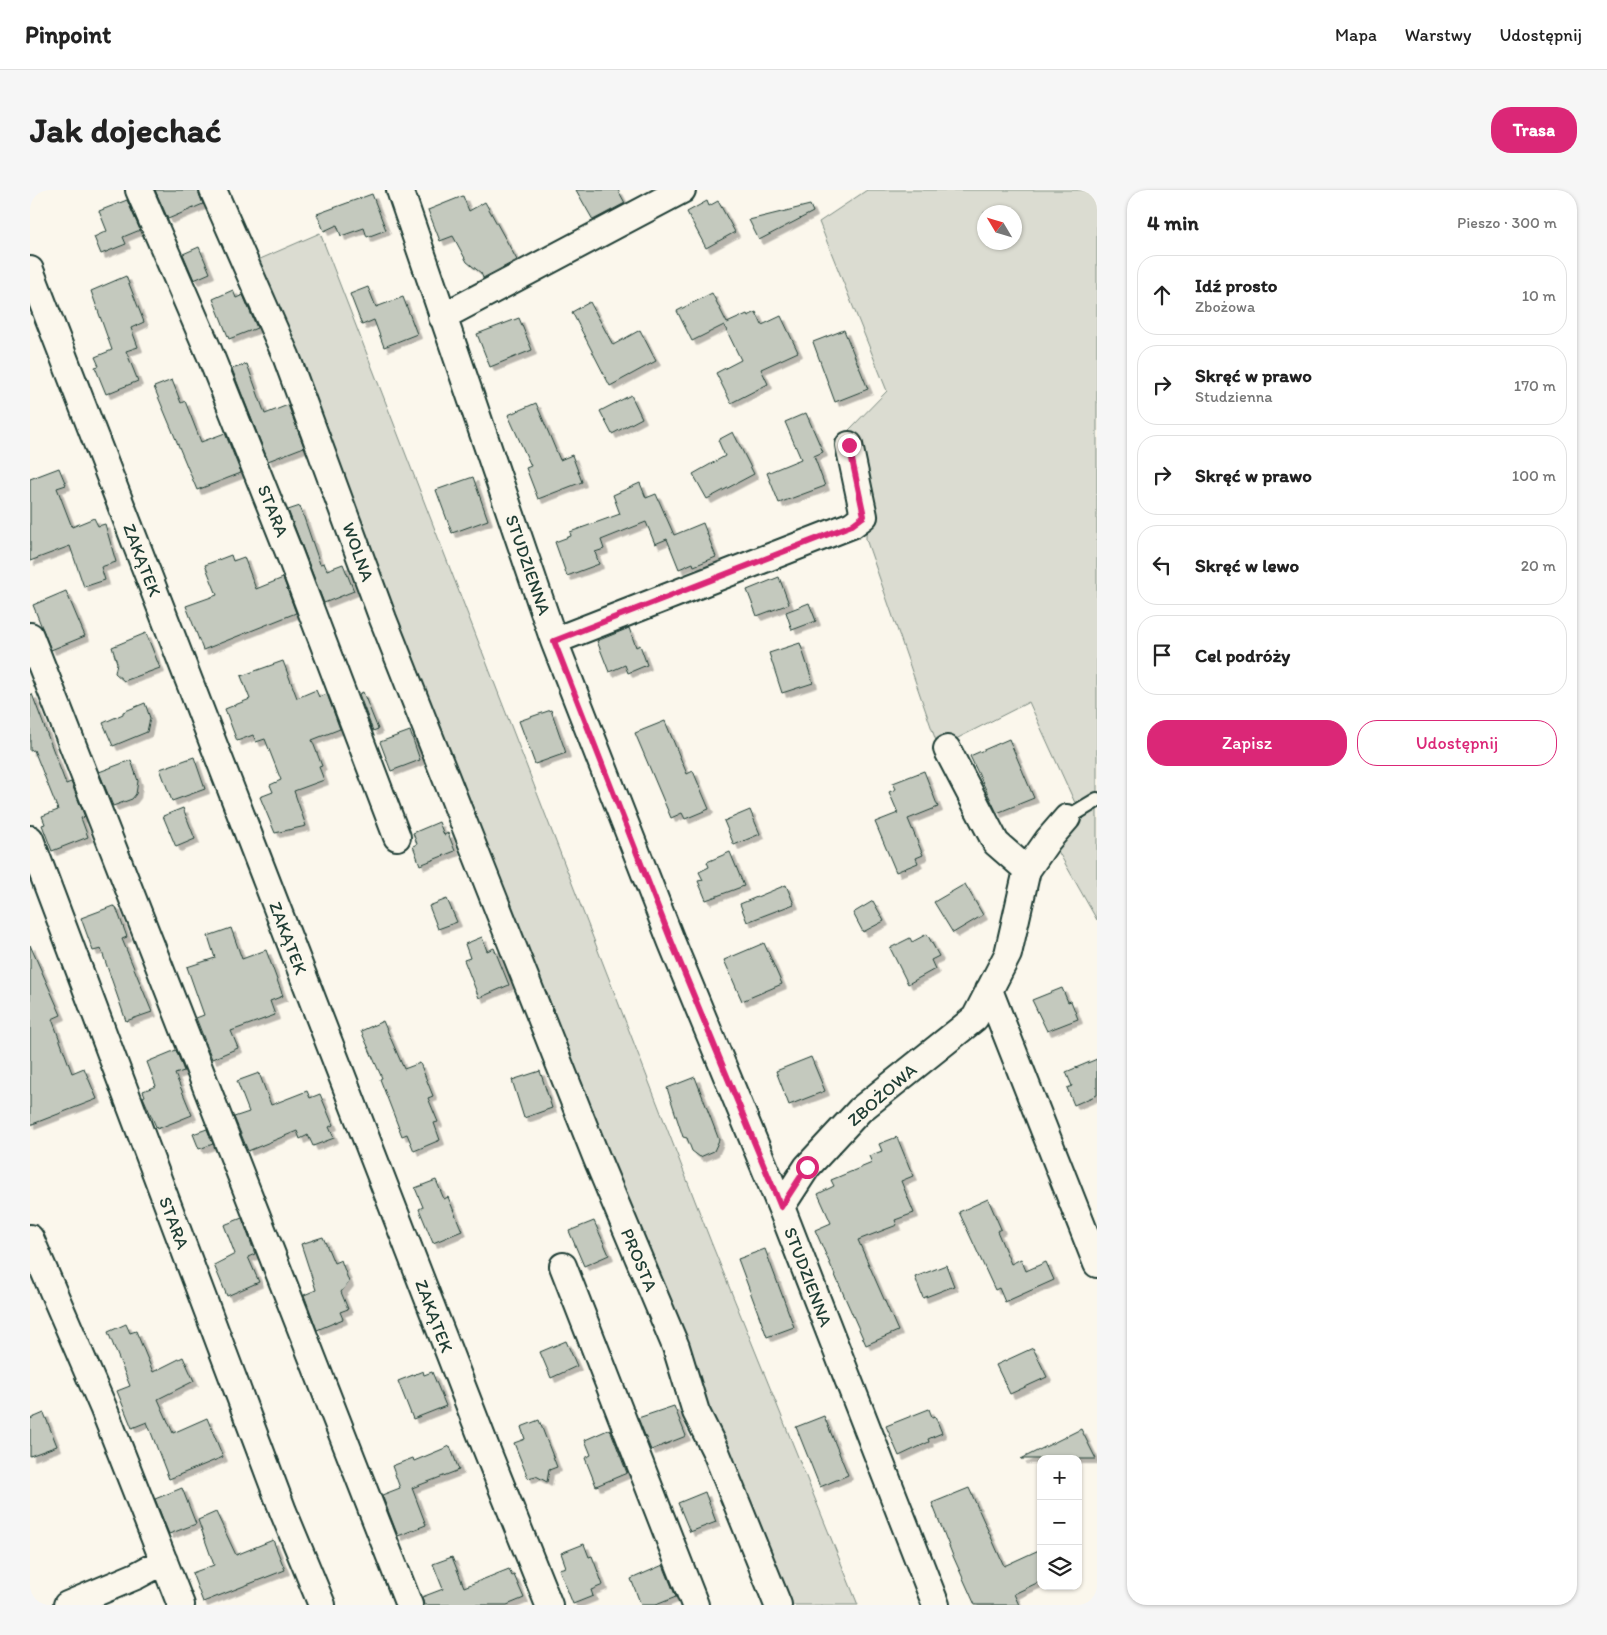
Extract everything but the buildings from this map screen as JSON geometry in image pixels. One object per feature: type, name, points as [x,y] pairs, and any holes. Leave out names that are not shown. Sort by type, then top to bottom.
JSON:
[{"type":"street","name":"STARA","points":[[139,190],[209,352],[274,514],[397,837]]},
{"type":"street","name":"WOLNA","points":[[213,190],[286,356],[383,619],[500,915]]},
{"type":"street","name":"STUDZIENNA","points":[[400,190],[554,641],[672,943],[781,1207],[936,1605]]},
{"type":"street","points":[[442,317],[682,190]]},
{"type":"street","name":"ZAKĄTEK","points":[[30,270],[482,1438],[549,1605]]},
{"type":"street","points":[[554,641],[852,525],[864,516],[849,445]]},
{"type":"street","points":[[30,636],[409,1605]]},
{"type":"street","points":[[947,749],[996,843],[1027,870]]},
{"type":"street","name":"ZBOŻOWA","points":[[781,1207],[807,1167],[860,1110],[975,1018],[1008,954],[1027,870],[1048,840],[1067,818]]},
{"type":"street","name":"STARA","points":[[30,839],[252,1428],[322,1605]]},
{"type":"street","name":"PROSTA","points":[[500,915],[676,1347],[696,1412],[716,1452],[778,1605]]},
{"type":"street","points":[[989,990],[1097,1264]]},
{"type":"street","points":[[30,1238],[70,1327],[181,1605]]},
{"type":"street","points":[[562,1266],[695,1605]]},
{"type":"street","points":[[67,1605],[136,1576],[164,1561]]},
{"type":"lane","points":[[1067,818],[1097,800]]},
{"type":"shaded area","points":[[867,190],[1097,190],[1097,793],[1076,805],[1029,702],[952,741],[936,741],[866,539],[867,494],[849,430],[887,391],[819,222]]},
{"type":"shaded area","points":[[320,233],[711,1242],[858,1605],[785,1605],[251,263]]},
{"type":"shaded area","points":[[1097,808],[1097,920],[1058,851],[1069,825]]},
{"type":"route","points":[[807,1167],[781,1207],[672,943],[554,641],[852,525],[864,516],[849,445]]}]
